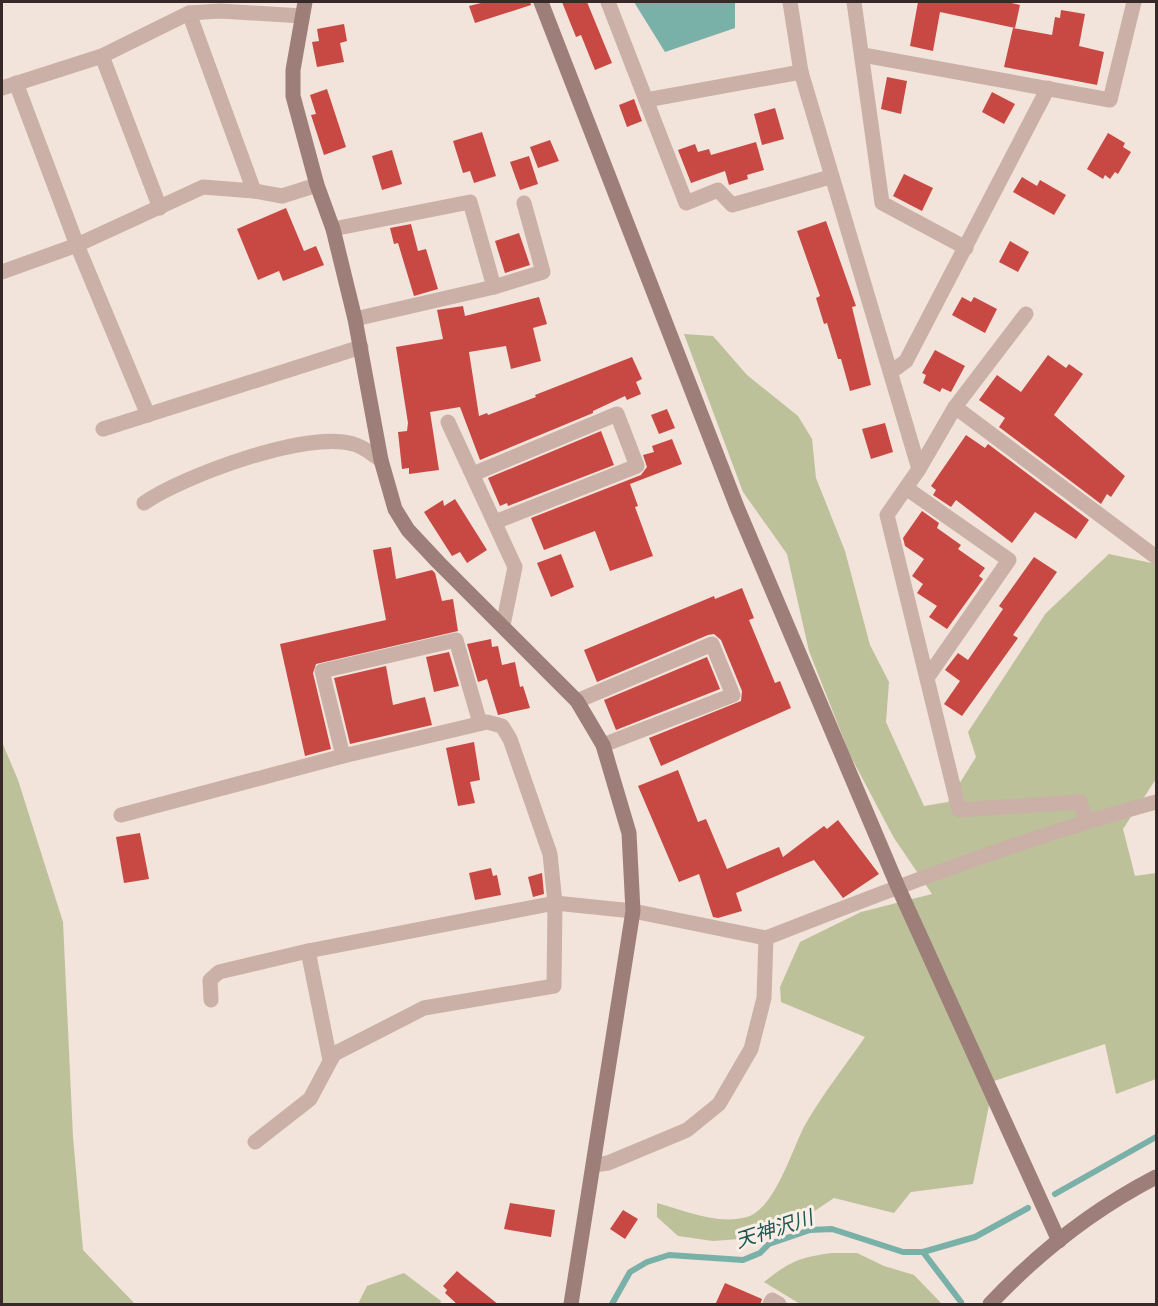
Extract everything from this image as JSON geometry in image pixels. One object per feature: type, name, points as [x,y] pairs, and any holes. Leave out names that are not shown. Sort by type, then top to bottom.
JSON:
[{"type":"street","points":[[541,2],[737,507],[898,886],[1059,1241]]},
{"type":"street","points":[[608,2],[686,203],[718,190],[732,205],[831,177]]},
{"type":"street","points":[[790,2],[801,72],[919,469]]},
{"type":"street","points":[[854,2],[882,203],[966,248]]},
{"type":"street","points":[[863,55],[1110,100],[1134,2]]},
{"type":"street","points":[[2,88],[102,56],[189,13],[303,9],[293,70],[293,96],[317,185],[333,229],[361,347],[381,460],[395,509],[408,530],[577,701],[603,745],[629,833],[633,911],[570,1305]]},
{"type":"street","points":[[189,13],[254,190]]},
{"type":"street","points":[[102,56],[160,208]]},
{"type":"street","points":[[646,100],[801,72]]},
{"type":"street","points":[[16,83],[77,245],[148,415]]},
{"type":"street","points":[[891,372],[906,361],[1048,88]]},
{"type":"street","points":[[2,272],[77,245],[204,187],[254,190],[282,196],[317,185]]},
{"type":"street","points":[[333,229],[470,202],[494,287]]},
{"type":"street","points":[[355,319],[494,287],[543,272],[524,203]]},
{"type":"street","points":[[1026,314],[956,407],[919,469],[887,515],[959,810],[1080,802],[1086,821]]},
{"type":"street","points":[[103,429],[361,347]]},
{"type":"street","points":[[956,407],[1156,557]]},
{"type":"street","points":[[473,474],[617,414],[637,466],[495,522]]},
{"type":"street","points":[[448,422],[515,567],[503,625]]},
{"type":"street","points":[[144,503],[162,490],[204,471],[322,441],[354,444],[381,460]]},
{"type":"street","points":[[906,488],[1009,560],[927,678]]},
{"type":"street","points":[[343,756],[322,671],[456,640],[480,723]]},
{"type":"street","points":[[577,701],[712,644],[733,695],[603,745]]},
{"type":"street","points":[[121,815],[343,756],[480,723],[487,722],[502,726],[510,739],[550,854],[555,903],[554,986],[424,1008],[334,1053],[310,1100],[255,1142]]},
{"type":"street","points":[[211,1000],[210,980],[219,972],[308,951],[555,903],[633,911],[766,938],[898,886],[1086,821],[1156,802]]},
{"type":"street","points":[[594,1166],[609,1163],[687,1130],[719,1104],[751,1049],[764,998],[766,938]]},
{"type":"street","points":[[308,951],[330,1060]]},
{"type":"street","points":[[993,1304],[1059,1241],[1108,1203],[1156,1177]]},
{"type":"street","points":[[770,1305],[772,1300],[779,1305]]},
{"type":"green space","points":[[684,334],[713,336],[747,375],[798,416],[812,439],[816,478],[845,551],[870,645],[889,682],[886,722],[924,806],[948,802],[976,757],[968,732],[1046,613],[1109,554],[1156,564],[1156,779],[1123,829],[1135,876],[1156,873],[1156,1079],[1116,1094],[1105,1044],[994,1081],[973,1184],[911,1192],[894,1213],[834,1198],[795,1224],[753,1238],[713,1241],[678,1236],[657,1217],[657,1203],[702,1216],[724,1219],[747,1217],[757,1212],[766,1203],[782,1177],[805,1125],[865,1037],[781,1002],[780,987],[800,942],[861,912],[932,894],[894,838],[850,755],[809,651],[787,554],[743,492]]},
{"type":"green space","points":[[2,742],[18,780],[63,922],[73,1137],[83,1250],[135,1304],[2,1304]]},
{"type":"green space","points":[[832,1253],[857,1253],[884,1266],[914,1275],[942,1304],[800,1304],[764,1282],[795,1261]]},
{"type":"green space","points":[[404,1273],[441,1301],[440,1304],[358,1304],[367,1286]]},
{"type":"water","points":[[634,2],[735,2],[735,28],[665,52]]},
{"type":"building","points":[[485,2],[530,2],[531,5],[475,23],[469,6]]},
{"type":"building","points":[[562,2],[587,2],[612,63],[595,70],[581,35],[576,37]]},
{"type":"building","points":[[918,2],[1007,2],[1020,5],[1015,28],[940,12],[933,51],[910,46]]},
{"type":"building","points":[[1061,10],[1085,14],[1079,46],[1104,52],[1097,85],[1004,67],[1013,28],[1052,35],[1055,17],[1060,18]]},
{"type":"building","points":[[344,24],[347,41],[340,43],[344,62],[317,67],[312,42],[319,41],[317,29]]},
{"type":"building","points":[[887,77],[907,81],[901,114],[881,109]]},
{"type":"building","points":[[327,89],[346,147],[324,155],[311,115],[316,114],[310,95]]},
{"type":"building","points":[[992,92],[1015,104],[1004,124],[982,112]]},
{"type":"building","points":[[634,99],[642,121],[627,127],[619,105]]},
{"type":"building","points":[[775,108],[784,139],[762,145],[754,114]]},
{"type":"building","points":[[482,132],[496,176],[474,183],[470,171],[463,173],[453,141]]},
{"type":"building","points":[[1108,133],[1125,143],[1123,147],[1131,152],[1118,174],[1115,172],[1110,179],[1105,175],[1103,179],[1087,169]]},
{"type":"building","points":[[550,140],[559,161],[538,168],[530,147]]},
{"type":"building","points":[[756,142],[764,170],[747,175],[748,179],[729,185],[725,171],[691,183],[678,150],[695,144],[698,152],[709,149],[711,155]]},
{"type":"building","points":[[392,150],[402,184],[382,190],[372,156]]},
{"type":"building","points":[[529,156],[538,184],[520,190],[510,162]]},
{"type":"building","points":[[904,174],[933,188],[922,211],[893,196]]},
{"type":"building","points":[[1022,177],[1037,186],[1040,180],[1066,195],[1054,215],[1013,192]]},
{"type":"building","points":[[286,208],[304,251],[316,246],[324,265],[283,281],[279,271],[258,280],[237,229]]},
{"type":"building","points":[[826,221],[856,306],[852,307],[871,385],[850,391],[841,359],[838,359],[827,323],[824,324],[816,298],[820,296],[797,231]]},
{"type":"building","points":[[411,224],[418,251],[426,249],[438,289],[414,296],[398,243],[394,244],[390,228]]},
{"type":"building","points":[[519,233],[530,265],[505,273],[495,241]]},
{"type":"building","points":[[1010,241],[1029,252],[1018,272],[999,262]]},
{"type":"building","points":[[539,297],[547,324],[533,328],[541,361],[511,369],[506,346],[469,352],[479,416],[487,413],[488,415],[536,397],[535,395],[632,357],[642,379],[636,382],[641,394],[627,400],[625,396],[593,413],[480,460],[460,407],[430,412],[439,470],[409,474],[409,468],[402,469],[398,432],[407,431],[408,423],[396,347],[443,339],[437,310],[463,306],[465,316]]},
{"type":"building","points":[[962,297],[971,302],[974,297],[997,309],[985,333],[952,315]]},
{"type":"building","points":[[935,350],[965,366],[951,392],[942,388],[940,392],[923,383],[926,375],[922,373]]},
{"type":"building","points":[[1048,355],[1066,368],[1069,364],[1083,374],[1054,415],[1125,476],[1111,497],[1107,494],[1101,504],[999,427],[1005,418],[979,400],[997,375],[1021,392]]},
{"type":"building","points":[[667,409],[675,428],[659,434],[651,415]]},
{"type":"building","points":[[885,423],[893,452],[871,459],[862,429]]},
{"type":"building","points":[[601,431],[614,465],[508,506],[507,503],[500,506],[488,478]]},
{"type":"building","points":[[966,435],[985,448],[988,444],[1089,520],[1076,539],[1035,512],[1012,543],[956,500],[951,507],[933,495],[936,490],[931,486]]},
{"type":"building","points":[[672,439],[682,464],[630,484],[638,506],[635,507],[653,556],[610,571],[595,531],[544,550],[531,518],[641,475],[647,467],[643,455],[654,452],[652,446]]},
{"type":"building","points":[[455,499],[487,550],[467,563],[460,552],[452,556],[424,512],[443,500],[444,506]]},
{"type":"building","points":[[922,511],[939,523],[937,528],[961,545],[958,549],[985,568],[979,576],[983,579],[947,629],[929,617],[937,606],[917,593],[923,584],[912,576],[924,559],[905,546],[903,538]]},
{"type":"building","points":[[391,547],[396,579],[432,570],[435,573],[442,601],[453,599],[458,631],[316,664],[313,673],[331,749],[305,756],[280,644],[386,620],[373,550]]},
{"type":"building","points":[[561,554],[574,587],[551,597],[537,563]]},
{"type":"building","points":[[1034,557],[1057,572],[1013,635],[1018,638],[962,716],[944,704],[960,681],[945,670],[958,653],[968,660],[1003,609],[999,606]]},
{"type":"building","points":[[742,588],[754,618],[749,620],[775,683],[780,681],[791,708],[661,766],[649,738],[741,701],[742,691],[721,640],[714,634],[708,635],[597,682],[584,650],[714,596],[715,599]]},
{"type":"building","points":[[491,639],[492,647],[498,646],[502,665],[515,662],[520,687],[523,686],[530,708],[498,715],[487,679],[478,682],[467,644]]},
{"type":"building","points":[[449,652],[459,686],[434,692],[426,657]]},
{"type":"building","points":[[707,657],[720,689],[616,730],[604,700]]},
{"type":"building","points":[[386,666],[393,705],[425,697],[432,725],[350,744],[334,678]]},
{"type":"building","points":[[474,742],[480,780],[470,782],[475,803],[458,806],[446,748]]},
{"type":"building","points":[[678,770],[698,822],[706,819],[727,869],[779,847],[783,857],[824,826],[827,829],[838,820],[879,874],[843,898],[814,860],[736,893],[742,911],[718,918],[713,917],[699,874],[679,882],[638,786]]},
{"type":"building","points":[[140,833],[149,879],[124,883],[116,837]]},
{"type":"building","points":[[491,868],[493,876],[497,875],[501,895],[475,900],[469,873]]},
{"type":"building","points":[[542,873],[544,894],[533,897],[528,877]]},
{"type":"building","points":[[510,1203],[555,1210],[551,1237],[504,1229]]},
{"type":"building","points":[[623,1210],[638,1219],[625,1239],[610,1229]]},
{"type":"building","points":[[457,1271],[499,1305],[458,1305],[445,1293],[447,1290],[443,1286]]},
{"type":"building","points":[[725,1283],[762,1299],[760,1305],[715,1305]]},
{"type":"waterway","name":"天神沢川","points":[[1055,1194],[1156,1137]]},
{"type":"waterway","name":"天神沢川","points":[[612,1304],[630,1272],[647,1262],[669,1255],[743,1260],[760,1253],[769,1244],[810,1230],[832,1229],[903,1252],[923,1252],[975,1237],[1028,1208]]},
{"type":"waterway","points":[[923,1252],[961,1302]]}]
